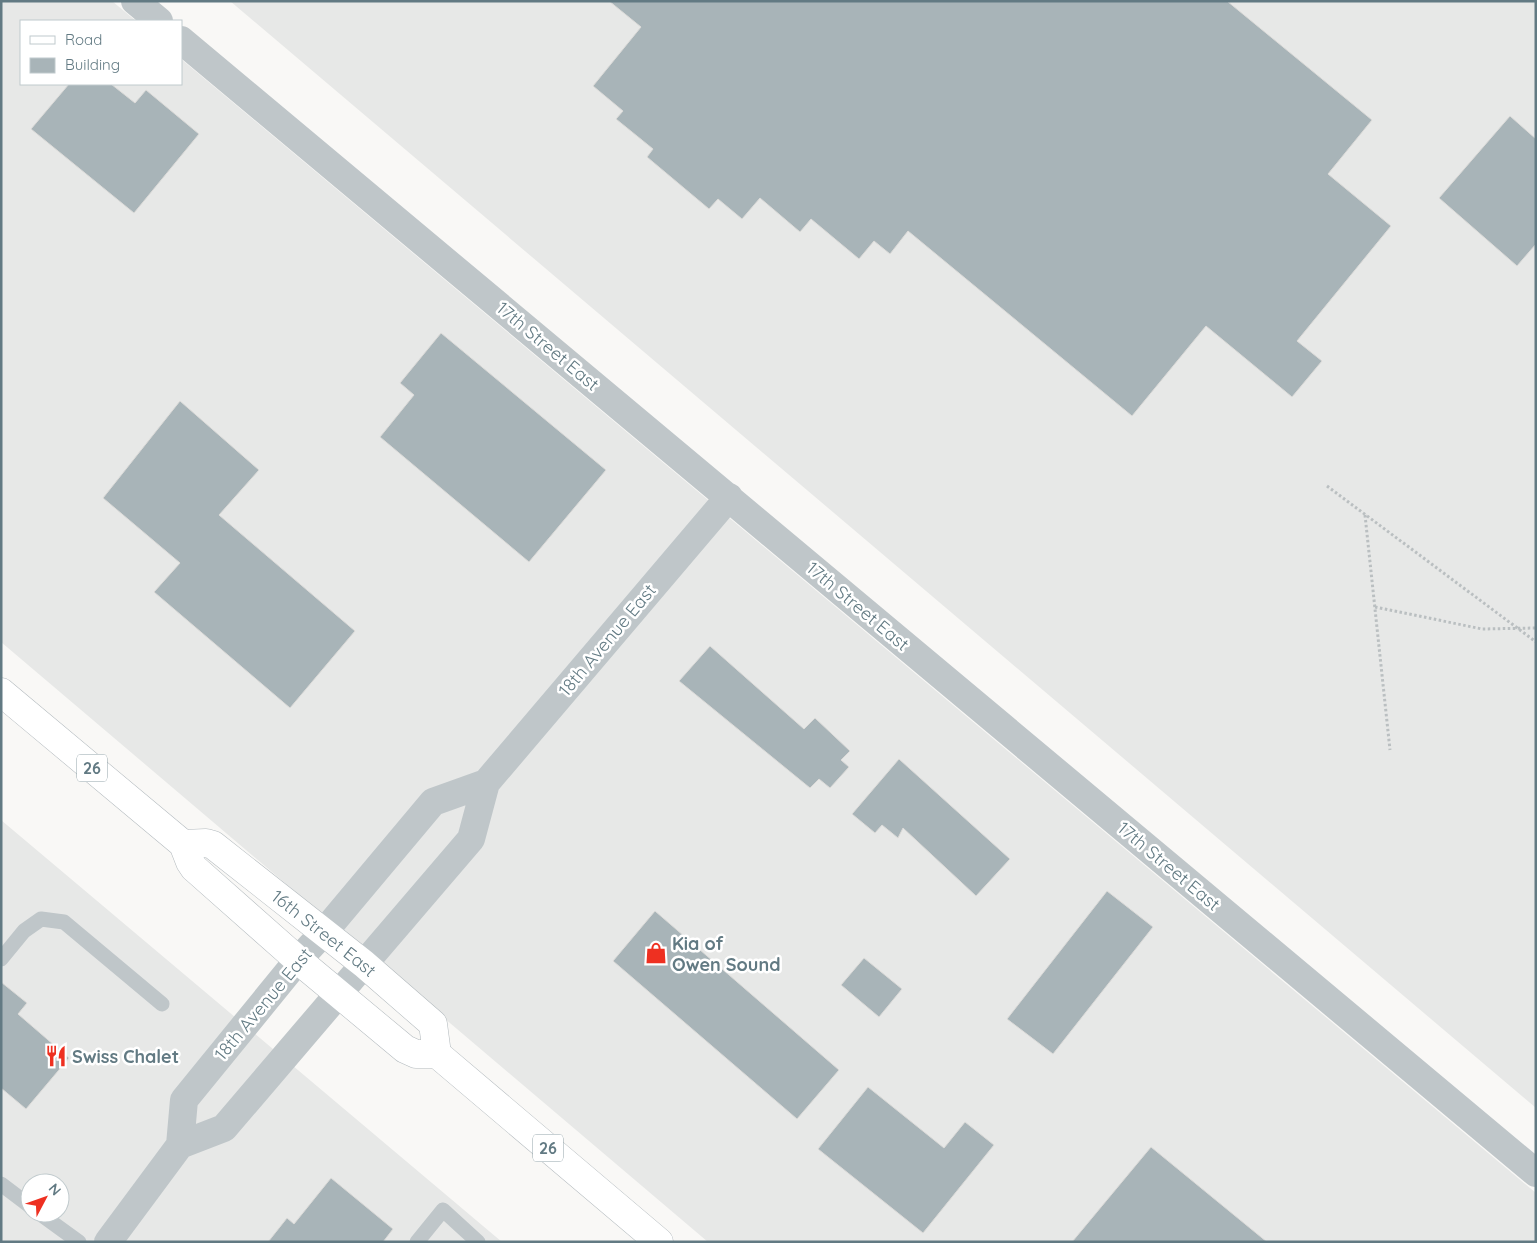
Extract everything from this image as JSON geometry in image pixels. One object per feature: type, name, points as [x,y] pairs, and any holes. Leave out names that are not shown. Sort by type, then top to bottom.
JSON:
[{"type":"main road","name":"16th Street East","points":[[1,692],[184,844],[194,868],[338,994],[405,1049],[416,1054],[437,1054],[433,1024],[364,964],[213,845],[206,843],[184,844]]},
{"type":"main road","name":"26","points":[[437,1054],[659,1242]]},
{"type":"street","points":[[136,1],[158,20]]},
{"type":"street","name":"17th Street East","points":[[182,41],[1536,1173]]},
{"type":"street","name":"18th Avenue East","points":[[486,784],[434,802],[298,960],[184,1100],[180,1145],[224,1128],[471,839],[486,784],[729,497]]},
{"type":"street","points":[[108,1242],[180,1145]]},
{"type":"lane","points":[[1,959],[24,931],[41,919],[64,922],[162,1004]]},
{"type":"lane","points":[[1,1184],[20,1198]]},
{"type":"lane","points":[[417,1242],[442,1210],[478,1242]]},
{"type":"lane","points":[[53,1223],[79,1242]]},
{"type":"path","points":[[1326,486],[1536,642]]},
{"type":"path","points":[[1364,514],[1390,750]]},
{"type":"path","points":[[1374,607],[1482,629],[1536,628]]},
{"type":"shaded area","points":[[1,1],[112,1],[135,20],[20,20],[20,85],[182,85],[182,60],[1536,1193],[1536,1242],[708,1242],[1,642]]},
{"type":"shaded area","points":[[230,1],[1536,1],[1536,1108]]},
{"type":"shaded area","points":[[1,820],[502,1242],[1,1242]]},
{"type":"building","points":[[609,1],[1227,1],[1372,120],[1328,174],[1391,226],[1297,341],[1322,361],[1292,397],[1206,326],[1132,416],[908,231],[890,254],[874,241],[859,259],[811,219],[800,232],[760,198],[742,219],[718,199],[709,209],[647,157],[653,149],[616,119],[623,111],[593,86],[641,27]]},
{"type":"building","points":[[68,85],[112,85],[135,103],[146,90],[199,134],[134,213],[31,129]]},
{"type":"building","points":[[1510,116],[1536,139],[1536,244],[1517,266],[1439,198]]},
{"type":"building","points":[[441,333],[606,470],[529,562],[380,437],[414,395],[400,383]]},
{"type":"building","points":[[180,401],[259,470],[219,515],[355,631],[290,708],[154,592],[180,563],[103,498]]},
{"type":"building","points":[[710,646],[804,729],[815,718],[850,751],[841,760],[849,767],[830,788],[819,779],[810,788],[679,681]]},
{"type":"building","points":[[899,759],[1010,859],[976,896],[903,828],[898,838],[882,825],[875,833],[852,814]]},
{"type":"building","points":[[1107,891],[1153,927],[1053,1054],[1007,1019]]},
{"type":"building","points":[[655,911],[839,1070],[797,1119],[613,961]]},
{"type":"building","points":[[864,958],[902,989],[879,1017],[841,985]]},
{"type":"building","points":[[1,982],[27,1003],[18,1014],[69,1058],[26,1109],[1,1088]]},
{"type":"building","points":[[868,1087],[944,1148],[965,1122],[994,1145],[923,1233],[818,1149]]},
{"type":"building","points":[[1151,1147],[1267,1242],[1072,1242]]},
{"type":"building","points":[[331,1178],[393,1229],[383,1242],[268,1242],[287,1218],[294,1224]]},
{"type":"place","name":"Kia of Owen Sound","points":[[656,953]]},
{"type":"place","name":"Swiss Chalet","points":[[56,1056]]}]
